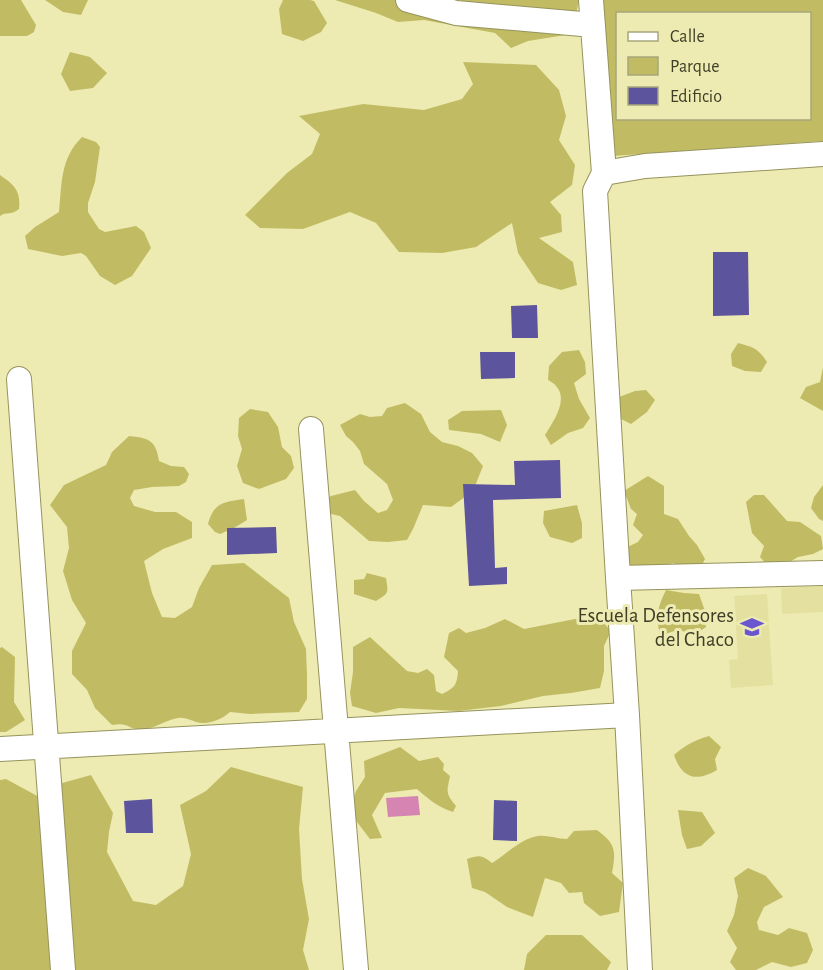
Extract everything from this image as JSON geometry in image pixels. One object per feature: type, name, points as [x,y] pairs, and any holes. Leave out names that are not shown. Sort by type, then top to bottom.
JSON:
[{"type":"street","points":[[408,0],[456,13],[593,25]]},
{"type":"street","points":[[591,0],[604,173],[595,190],[640,970]]},
{"type":"street","points":[[604,173],[645,166],[823,154]]},
{"type":"street","points":[[20,379],[63,970]]},
{"type":"street","points":[[311,429],[356,970]]},
{"type":"street","points":[[618,578],[823,573]]},
{"type":"street","points":[[0,749],[627,715]]},
{"type":"shaded area","points":[[823,586],[823,612],[782,614],[781,588]]},
{"type":"shaded area","name":"Escuela Defensores del Chaco","points":[[767,594],[773,685],[731,688],[729,660],[738,659],[734,596]]},
{"type":"shaded area","points":[[418,796],[420,815],[388,817],[386,798]]},
{"type":"green space","points":[[0,0],[21,0],[36,25],[34,32],[27,36],[0,36]]},
{"type":"green space","points":[[45,0],[88,0],[81,15],[63,12]]},
{"type":"green space","points":[[283,0],[314,1],[327,23],[321,32],[303,41],[282,34],[279,9]]},
{"type":"green space","points":[[335,0],[579,0],[572,34],[528,41],[511,48],[495,33],[424,20],[398,22]]},
{"type":"green space","points":[[601,0],[823,0],[823,141],[613,156]]},
{"type":"green space","points":[[70,52],[90,57],[107,73],[93,88],[70,91],[61,74]]},
{"type":"green space","points":[[463,62],[536,65],[559,90],[566,116],[559,140],[575,165],[572,185],[550,202],[561,215],[562,232],[539,238],[573,262],[577,285],[561,290],[538,283],[518,253],[512,223],[476,247],[442,253],[399,252],[376,223],[350,212],[303,229],[260,228],[245,215],[287,173],[312,154],[320,134],[299,116],[363,104],[424,110],[462,99],[473,84]]},
{"type":"green space","points":[[82,137],[96,142],[100,147],[88,212],[99,229],[105,232],[136,226],[144,232],[151,248],[132,276],[115,285],[100,276],[86,256],[81,253],[62,256],[28,249],[25,236],[59,212],[63,172],[70,154]]},
{"type":"green space","points":[[0,175],[16,189],[19,209],[0,216]]},
{"type":"green space","points":[[738,343],[755,349],[764,357],[767,362],[761,372],[745,371],[732,366],[731,354]]},
{"type":"green space","points":[[579,350],[585,362],[586,374],[574,383],[579,399],[590,418],[583,428],[568,433],[551,445],[545,435],[558,411],[561,398],[556,386],[548,380],[549,366],[562,352]]},
{"type":"green space","points":[[823,367],[823,411],[800,398],[806,387],[820,382]]},
{"type":"green space","points":[[646,390],[655,400],[647,412],[631,424],[615,416],[614,399],[635,391]]},
{"type":"green space","points":[[405,403],[421,414],[430,432],[442,442],[472,453],[483,466],[473,491],[451,507],[423,505],[407,540],[369,541],[340,516],[327,513],[319,505],[331,496],[355,490],[378,513],[387,510],[393,500],[387,484],[364,464],[360,451],[346,436],[340,425],[360,414],[370,417],[382,416],[387,408]]},
{"type":"green space","points":[[250,409],[268,412],[278,427],[282,447],[291,456],[294,468],[286,479],[259,489],[243,483],[237,466],[242,449],[238,436],[239,418]]},
{"type":"green space","points":[[501,410],[507,425],[500,442],[481,434],[449,430],[448,420],[462,411]]},
{"type":"green space","points":[[129,436],[150,441],[156,449],[159,461],[171,466],[184,467],[189,474],[186,482],[179,486],[134,490],[130,498],[134,506],[155,512],[176,512],[192,522],[192,538],[163,549],[144,561],[152,593],[162,617],[175,618],[192,607],[199,588],[212,565],[244,563],[289,598],[294,622],[306,649],[307,699],[299,712],[250,714],[230,712],[210,722],[201,723],[178,718],[143,729],[122,724],[112,725],[95,708],[87,690],[72,674],[72,651],[86,623],[72,600],[63,571],[69,548],[67,527],[50,505],[64,485],[106,465],[112,452]]},
{"type":"green space","points":[[648,476],[664,486],[664,514],[678,519],[705,559],[700,569],[682,568],[673,563],[636,585],[623,549],[638,542],[643,535],[633,525],[637,514],[631,509],[624,491]]},
{"type":"green space","points":[[823,485],[823,521],[811,508],[814,497]]},
{"type":"green space","points":[[754,495],[764,495],[787,521],[800,522],[821,536],[823,549],[798,557],[786,564],[768,566],[760,557],[764,546],[752,533],[746,502]]},
{"type":"green space","points":[[244,499],[247,520],[220,534],[215,532],[208,524],[213,511],[225,502]]},
{"type":"green space","points":[[577,505],[582,523],[582,538],[572,543],[550,537],[543,523],[544,511]]},
{"type":"green space","points":[[367,573],[386,578],[387,592],[376,601],[354,594],[354,580],[364,579]]},
{"type":"green space","points":[[666,590],[699,594],[705,611],[706,627],[696,634],[677,630],[660,636],[658,612]]},
{"type":"green space","points":[[505,619],[524,629],[575,619],[603,622],[611,631],[604,646],[604,671],[600,688],[543,696],[501,706],[458,711],[399,708],[376,713],[352,706],[350,693],[353,647],[370,637],[407,671],[418,673],[427,669],[434,675],[436,691],[442,694],[454,686],[458,676],[458,671],[444,657],[449,633],[459,628],[466,633]]},
{"type":"green space","points":[[2,647],[15,657],[14,702],[25,720],[6,732],[0,732],[0,648]]},
{"type":"green space","points":[[709,736],[721,747],[715,759],[717,770],[703,776],[691,776],[681,769],[674,755],[690,743]]},
{"type":"green space","points":[[400,747],[419,761],[438,757],[444,764],[443,770],[450,776],[448,792],[456,806],[453,812],[448,810],[417,789],[385,793],[372,815],[382,838],[370,839],[357,822],[351,807],[356,791],[365,777],[364,761]]},
{"type":"green space","points":[[231,767],[303,787],[299,829],[302,879],[309,919],[303,950],[309,970],[0,970],[0,780],[6,779],[41,798],[55,785],[91,775],[113,813],[107,852],[133,901],[156,905],[183,886],[191,854],[180,805],[206,791]]},
{"type":"green space","points":[[678,810],[702,812],[715,833],[701,846],[687,849]]},
{"type":"green space","points":[[597,830],[611,844],[614,853],[612,873],[623,883],[619,912],[600,916],[584,903],[582,892],[569,893],[561,883],[545,878],[533,917],[507,907],[485,892],[472,888],[467,859],[480,856],[492,863],[532,837],[567,839],[574,831]]},
{"type":"green space","points":[[748,868],[766,876],[783,897],[764,907],[757,922],[759,930],[778,935],[789,928],[807,933],[813,950],[807,963],[791,967],[772,962],[756,970],[736,970],[730,962],[737,948],[727,931],[734,915],[738,896],[734,878]]},
{"type":"green space","points":[[546,935],[582,935],[611,962],[607,970],[524,970],[527,954]]},
{"type":"building","points":[[713,252],[748,252],[749,315],[713,316]]},
{"type":"building","points":[[537,305],[538,338],[512,338],[511,306]]},
{"type":"building","points":[[480,352],[515,352],[515,378],[481,379]]},
{"type":"building","points":[[560,460],[561,498],[493,500],[495,568],[507,567],[507,584],[469,586],[463,484],[515,485],[514,461]]},
{"type":"building","points":[[276,527],[277,553],[227,555],[227,528]]},
{"type":"building","points":[[152,799],[153,833],[126,833],[124,801]]},
{"type":"building","points":[[494,800],[517,801],[517,841],[493,840]]},
{"type":"place","name":"Escuela Defensores del Chaco","points":[[752,627]]}]
